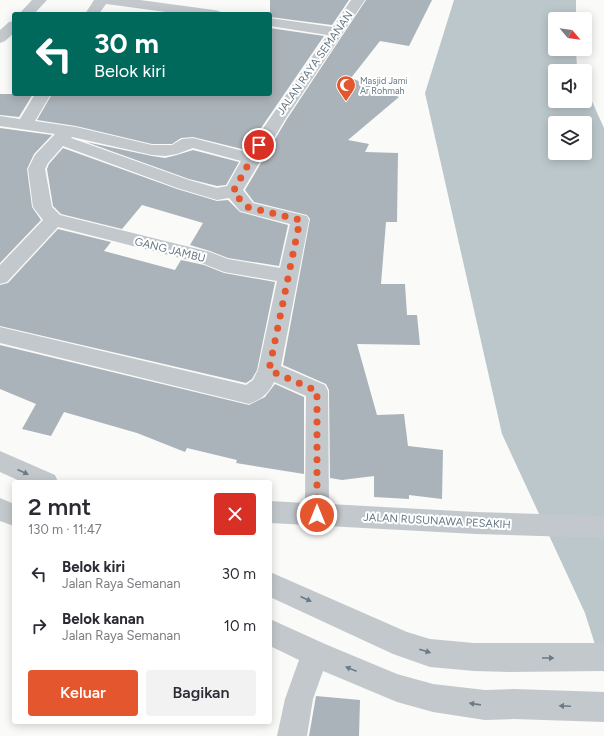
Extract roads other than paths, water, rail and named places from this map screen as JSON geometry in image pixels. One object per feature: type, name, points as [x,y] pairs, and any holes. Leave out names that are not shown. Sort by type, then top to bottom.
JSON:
[{"type":"street","points":[[28,12],[40,0]]},
{"type":"street","points":[[93,12],[101,0]]},
{"type":"street","points":[[107,0],[199,12]]},
{"type":"street","name":"JALAN RAYA SEMANAN","points":[[233,192],[251,158],[276,119],[358,0]]},
{"type":"street","points":[[272,22],[337,32]]},
{"type":"street","points":[[0,38],[12,27]]},
{"type":"street","points":[[25,124],[42,96]]},
{"type":"street","points":[[0,122],[25,124],[64,135],[152,150],[165,151],[177,149],[188,143],[193,143],[251,158]]},
{"type":"street","points":[[0,334],[249,395],[260,386],[269,370],[300,220],[247,207],[233,192],[217,194],[183,184],[64,135]]},
{"type":"street","points":[[0,277],[54,220],[44,212],[41,205],[40,190],[36,181],[37,165],[64,135]]},
{"type":"street","name":"GANG JAMBU","points":[[54,220],[210,259],[224,264],[288,276]]},
{"type":"street","points":[[269,370],[317,391],[317,515]]},
{"type":"street","points":[[0,461],[42,480]]},
{"type":"street","points":[[0,509],[12,514]]},
{"type":"street","name":"JALAN RUSUNAWA PESAKIH","points":[[272,512],[604,528]]},
{"type":"street","points":[[272,585],[403,644],[430,653],[509,658],[604,657]]},
{"type":"street","points":[[272,633],[315,654],[397,688],[433,698],[485,705],[514,704],[604,707]]},
{"type":"street","points":[[292,736],[299,699],[315,654]]},
{"type":"place","name":"Masjid Jami Ar Rohmah","points":[[346,102]]}]
